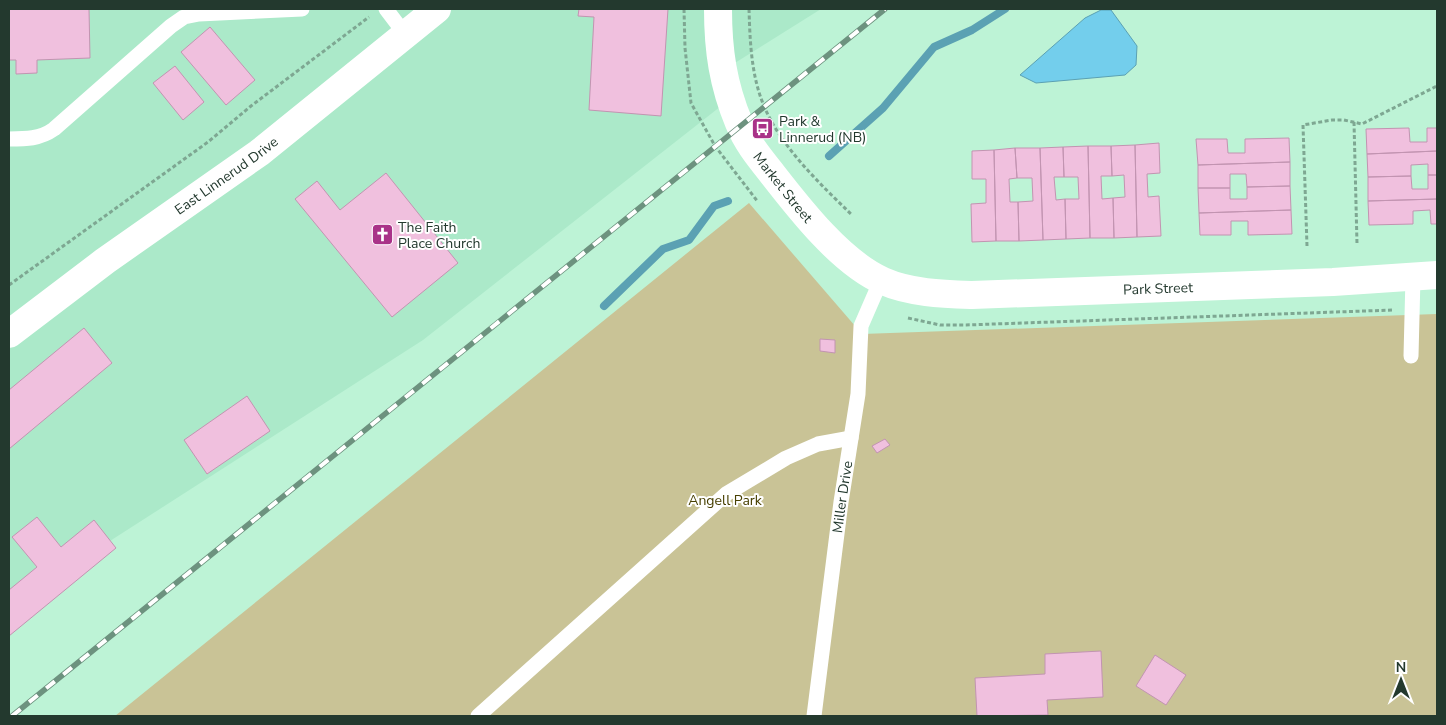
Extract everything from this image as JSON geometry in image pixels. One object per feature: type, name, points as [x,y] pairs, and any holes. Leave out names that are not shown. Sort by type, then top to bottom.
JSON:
[{"type":"street","name":"East Linnerud Drive","points":[[9,334],[105,260],[259,153],[437,9]]},
{"type":"street","name":"Market Street","points":[[718,9],[722,71],[740,126],[753,150],[788,195],[828,240],[854,263],[881,280]]},
{"type":"street","name":"Park Street","points":[[881,280],[910,289],[942,294],[972,295],[1333,282],[1425,276]]},
{"type":"lane","points":[[9,139],[30,139],[44,136],[171,26],[184,17],[199,14],[302,9]]},
{"type":"lane","points":[[379,12],[406,34]]},
{"type":"lane","points":[[1411,356],[1414,309],[1425,276]]},
{"type":"lane","name":"Miller Drive","points":[[814,716],[841,502],[858,394],[861,326],[881,280]]},
{"type":"lane","points":[[478,716],[726,494],[786,458],[818,444],[851,438]]},
{"type":"path","points":[[749,9],[750,44],[756,79],[764,106],[777,131],[802,164],[852,216]]},
{"type":"path","points":[[9,285],[208,142],[251,106],[379,12]]},
{"type":"path","points":[[1307,246],[1303,125],[1332,120],[1362,124],[1437,86]]},
{"type":"path","points":[[1354,122],[1357,244]]},
{"type":"path","points":[[906,318],[940,325],[966,326],[1414,309]]},
{"type":"shaded area","points":[[9,9],[821,9],[722,71],[730,99],[423,340],[71,566],[9,624]]},
{"type":"green space","name":"Angell Park","points":[[749,203],[862,334],[1437,314],[1437,716],[115,716]]},
{"type":"water","points":[[1101,10],[1111,10],[1137,46],[1136,65],[1125,75],[1036,83],[1020,75],[1085,18]]},
{"type":"building","points":[[9,9],[89,9],[90,58],[37,60],[37,73],[16,74],[16,60],[9,60]]},
{"type":"building","points":[[579,9],[668,9],[661,116],[589,110],[594,17],[578,16]]},
{"type":"building","points":[[210,27],[255,80],[226,105],[181,52]]},
{"type":"building","points":[[175,66],[204,102],[183,120],[153,83]]},
{"type":"building","points":[[1409,128],[1410,142],[1427,142],[1427,128],[1437,128],[1437,151],[1367,154],[1366,129]]},
{"type":"building","points":[[1289,138],[1290,162],[1198,165],[1196,139],[1227,139],[1228,153],[1245,153],[1245,139]]},
{"type":"building","points":[[1159,143],[1160,173],[1147,174],[1148,197],[1159,196],[1161,236],[1137,237],[1135,145]]},
{"type":"building","points":[[1135,145],[1137,237],[1114,238],[1113,198],[1125,197],[1124,175],[1112,176],[1111,146]]},
{"type":"building","points":[[1088,146],[1111,146],[1112,176],[1101,176],[1102,199],[1113,198],[1114,238],[1090,238]]},
{"type":"building","points":[[1088,146],[1090,238],[1066,239],[1065,199],[1079,199],[1078,177],[1064,177],[1063,147]]},
{"type":"building","points":[[1063,147],[1064,177],[1054,177],[1056,200],[1065,199],[1066,239],[1043,240],[1040,148]]},
{"type":"building","points":[[1015,148],[1040,148],[1043,240],[1019,241],[1018,202],[1033,201],[1032,178],[1017,178]]},
{"type":"building","points":[[1015,148],[1017,178],[1009,179],[1010,202],[1018,202],[1019,241],[996,241],[994,150]]},
{"type":"building","points":[[994,150],[996,241],[972,242],[971,204],[986,203],[986,179],[972,179],[972,151]]},
{"type":"building","points":[[1437,151],[1437,175],[1428,175],[1428,164],[1411,165],[1411,176],[1368,177],[1367,154]]},
{"type":"building","points":[[1290,162],[1290,186],[1247,187],[1246,174],[1230,174],[1230,188],[1198,188],[1198,165]]},
{"type":"building","points":[[386,173],[458,263],[392,317],[295,199],[317,181],[340,210]]},
{"type":"building","points":[[1428,175],[1437,175],[1437,199],[1368,201],[1368,177],[1411,176],[1412,189],[1428,189]]},
{"type":"building","points":[[1290,186],[1291,210],[1199,213],[1198,188],[1230,188],[1230,199],[1247,199],[1247,187]]},
{"type":"building","points":[[1437,199],[1437,224],[1431,224],[1430,210],[1413,211],[1413,224],[1369,225],[1368,201]]},
{"type":"building","points":[[1291,210],[1292,234],[1248,235],[1248,221],[1231,221],[1231,235],[1200,235],[1199,213]]},
{"type":"building","points":[[84,328],[112,363],[9,449],[9,390]]},
{"type":"building","points":[[820,339],[835,340],[835,353],[820,351]]},
{"type":"building","points":[[247,396],[270,431],[207,474],[184,440]]},
{"type":"building","points":[[885,439],[890,445],[877,453],[872,446]]},
{"type":"building","points":[[37,517],[61,547],[94,520],[116,548],[9,636],[9,590],[37,567],[12,537]]},
{"type":"building","points":[[1101,651],[1103,697],[1047,700],[1048,715],[977,716],[975,678],[1045,674],[1045,654]]},
{"type":"building","points":[[1155,655],[1186,675],[1166,705],[1136,686]]},
{"type":"waterway","points":[[829,156],[883,108],[934,47],[972,30],[1005,9]]},
{"type":"waterway","points":[[604,306],[663,249],[689,240],[714,206],[728,201]]},
{"type":"railway","points":[[12,716],[885,9]]},
{"type":"place","name":"Park & Linnerud (NB)","points":[[763,129]]},
{"type":"place","name":"The Faith Place Church","points":[[382,235]]}]
